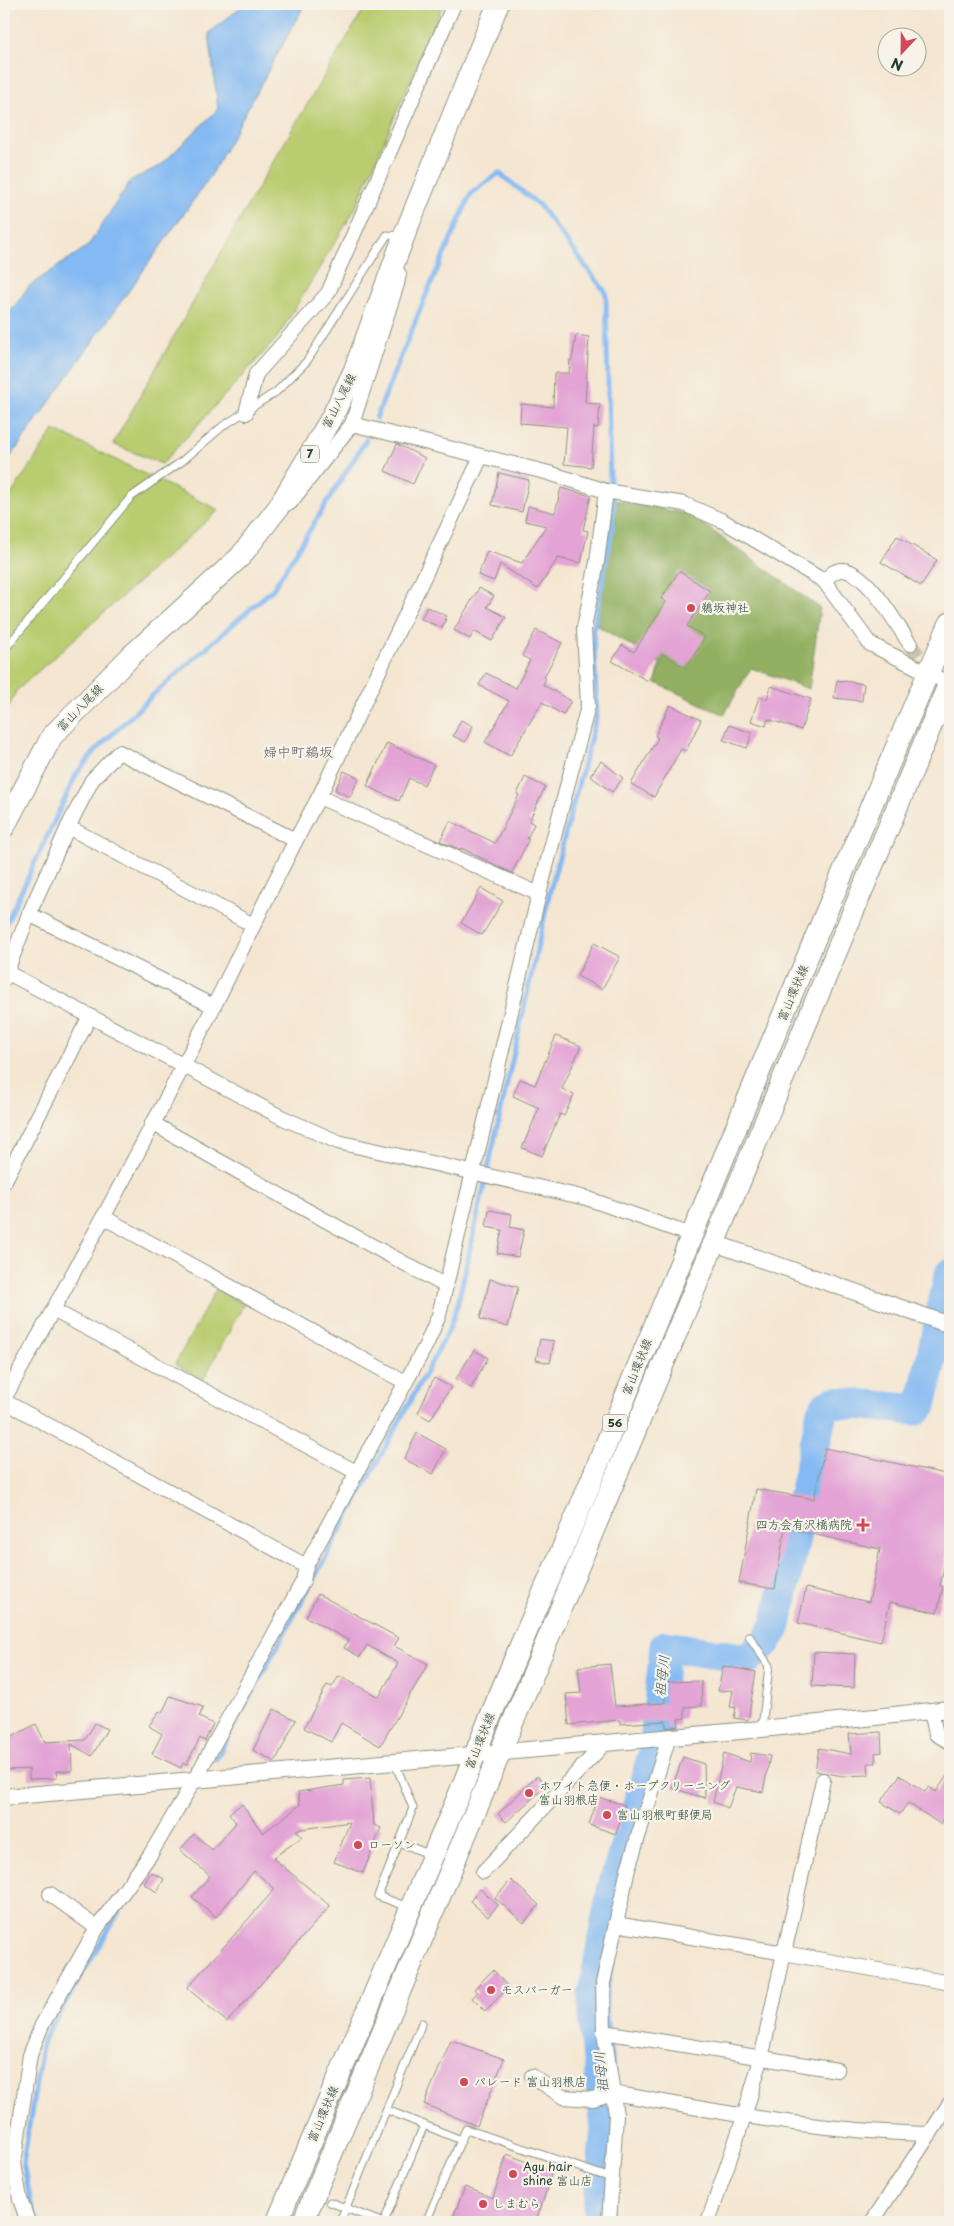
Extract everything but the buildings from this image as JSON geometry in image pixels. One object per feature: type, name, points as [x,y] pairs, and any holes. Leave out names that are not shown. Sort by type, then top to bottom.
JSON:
[{"type":"main road","name":"富山八尾線","points":[[4,828],[52,736],[132,655],[240,557],[278,508],[333,415],[354,371],[404,236],[498,4]]},
{"type":"main road","name":"富山環状線","points":[[278,2222],[591,1481],[691,1235],[950,623]]},
{"type":"main road","name":"富山環状線","points":[[303,2222],[403,1980],[501,1753],[950,683]]},
{"type":"street","points":[[246,413],[256,374],[328,293],[454,4]]},
{"type":"street","points":[[240,557],[274,522],[318,470],[352,424],[397,284],[404,236]]},
{"type":"street","points":[[352,424],[549,473],[610,492],[684,504],[723,521],[824,581],[870,644],[950,683]]},
{"type":"street","points":[[306,1566],[4,1400],[103,1217],[213,1006],[295,840],[319,797],[481,457]]},
{"type":"street","points":[[28,2222],[20,2199],[14,2163],[30,2055],[42,2025],[97,1928],[150,1855],[195,1779],[303,1581],[306,1566],[432,1330],[446,1286],[539,894],[588,706],[584,628],[610,492]]},
{"type":"street","points":[[824,581],[832,572],[842,569],[854,574],[870,587],[910,644]]},
{"type":"street","points":[[295,840],[119,752],[92,780],[68,827],[29,914],[6,976],[90,1016],[281,1116],[338,1142],[586,1198],[691,1235]]},
{"type":"street","points":[[319,797],[539,894]]},
{"type":"street","points":[[68,827],[253,924]]},
{"type":"street","points":[[29,914],[213,1006]]},
{"type":"street","points":[[4,1182],[90,1016]]},
{"type":"street","points":[[152,1123],[300,1207],[446,1286]]},
{"type":"street","points":[[103,1217],[405,1382]]},
{"type":"street","points":[[714,1243],[950,1325]]},
{"type":"street","points":[[53,1310],[356,1472]]},
{"type":"street","points":[[4,1797],[474,1756],[950,1709]]},
{"type":"street","points":[[931,1711],[936,1734],[950,1742]]},
{"type":"street","points":[[609,2222],[616,2115],[604,2032],[604,1983],[628,1869],[669,1737]]},
{"type":"street","points":[[482,1872],[605,1743]]},
{"type":"street","points":[[708,2222],[744,2117],[761,2058],[823,1780]]},
{"type":"street","points":[[50,1894],[97,1928]]},
{"type":"street","points":[[616,1924],[950,1983]]},
{"type":"street","points":[[604,2032],[837,2070]]},
{"type":"street","points":[[532,2076],[564,2097],[593,2099],[613,2093],[744,2117],[890,2133],[930,2134]]},
{"type":"street","points":[[872,2222],[950,2103]]},
{"type":"lane","points":[[4,650],[132,497],[180,462],[223,426],[276,392],[307,360],[386,235],[404,236]]},
{"type":"lane","points":[[749,1636],[769,1666],[762,1729]]},
{"type":"lane","points":[[395,1763],[413,1808],[378,1896],[411,1908]]},
{"type":"lane","points":[[399,1842],[433,1856]]},
{"type":"lane","points":[[340,2222],[422,2023]]},
{"type":"lane","points":[[387,2110],[461,2140]]},
{"type":"lane","points":[[330,2202],[382,2222],[424,2125]]},
{"type":"lane","points":[[426,2222],[466,2129],[611,2178]]},
{"type":"green space","points":[[367,4],[443,4],[355,209],[277,338],[162,464],[113,444],[261,182]]},
{"type":"green space","points":[[54,430],[219,510],[16,691],[4,718],[4,505]]},
{"type":"green space","points":[[609,499],[689,514],[820,608],[809,689],[751,668],[724,715],[656,683],[660,663],[596,625]]},
{"type":"green space","points":[[216,1289],[244,1304],[203,1380],[175,1364]]},
{"type":"water","points":[[245,4],[305,4],[210,177],[4,466],[4,321],[29,286],[88,246],[131,180],[160,166],[218,109],[209,33]]},
{"type":"waterway","points":[[216,1759],[450,1328],[458,1303],[550,891],[597,714],[593,630],[612,530],[614,502],[610,482],[606,293],[539,205],[499,173],[472,193],[469,198],[424,300],[376,418]]},
{"type":"waterway","points":[[4,928],[77,773],[97,749],[154,694],[273,589],[366,440]]},
{"type":"waterway","name":"祖母川","points":[[941,1312],[950,1274]]},
{"type":"waterway","name":"祖母川","points":[[597,2222],[606,2128],[593,2015],[593,1994],[612,1890],[654,1752],[665,1646],[748,1659],[768,1640],[776,1625],[822,1412],[826,1406],[834,1402],[917,1410],[921,1406],[937,1332]]},
{"type":"waterway","points":[[38,2222],[31,2203],[23,2163],[43,2040],[125,1902]]},
{"type":"tunnel","points":[[910,644],[934,675]]},
{"type":"place","name":"鵜坂神社","points":[[691,608]]},
{"type":"place","name":"四方会有沢橋病院","points":[[863,1525]]},
{"type":"place","name":"ホワイト急便・ホープクリーニング 富山羽根店","points":[[529,1793]]},
{"type":"place","name":"富山羽根町郵便局","points":[[607,1815]]},
{"type":"place","name":"ローソン","points":[[358,1845]]},
{"type":"place","name":"モスバーガー","points":[[491,1990]]},
{"type":"place","name":"パレード 富山羽根店","points":[[464,2082]]},
{"type":"place","name":"Agu hair shine 富山店","points":[[513,2174]]},
{"type":"place","name":"しまむら","points":[[483,2204]]},
{"type":"district","name":"婦中町鵜坂","points":[[298,752]]}]
